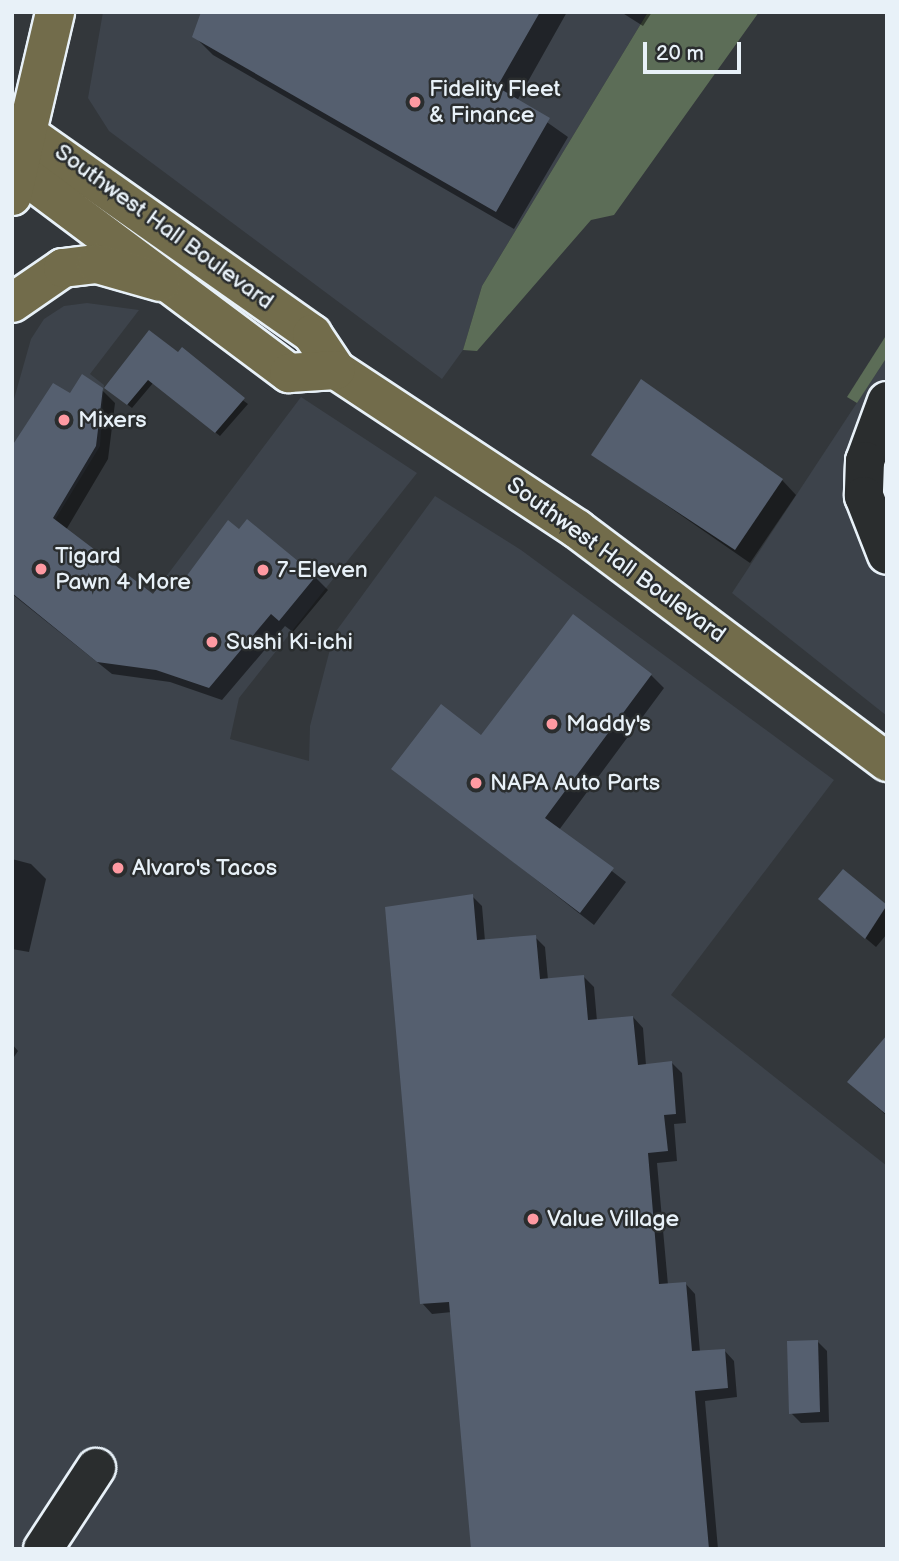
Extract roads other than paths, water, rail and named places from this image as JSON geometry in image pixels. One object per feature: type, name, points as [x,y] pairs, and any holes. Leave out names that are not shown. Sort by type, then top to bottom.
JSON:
[{"type":"main road","points":[[14,178],[20,126],[55,12]]},
{"type":"main road","name":"Southwest Hall Boulevard","points":[[20,126],[312,334],[337,370],[565,522],[887,762]]},
{"type":"main road","name":"Southwest Hall Boulevard","points":[[14,178],[289,373],[337,370]]},
{"type":"main road","points":[[12,303],[63,268],[97,264],[160,282]]},
{"type":"street","points":[[887,401],[865,461],[864,496],[887,555]]},
{"type":"street","points":[[43,1549],[96,1468]]},
{"type":"place","name":"Fidelity Fleet & Finance","points":[[415,102]]},
{"type":"place","name":"Mixers","points":[[64,420]]},
{"type":"place","name":"Tigard Pawn 4 More","points":[[41,569]]},
{"type":"place","name":"7-Eleven","points":[[263,570]]},
{"type":"place","name":"Sushi Ki-ichi","points":[[212,642]]},
{"type":"place","name":"Maddy's","points":[[552,724]]},
{"type":"place","name":"NAPA Auto Parts","points":[[476,783]]},
{"type":"place","name":"Alvaro's Tacos","points":[[118,868]]},
{"type":"place","name":"Value Village","points":[[533,1219]]}]
